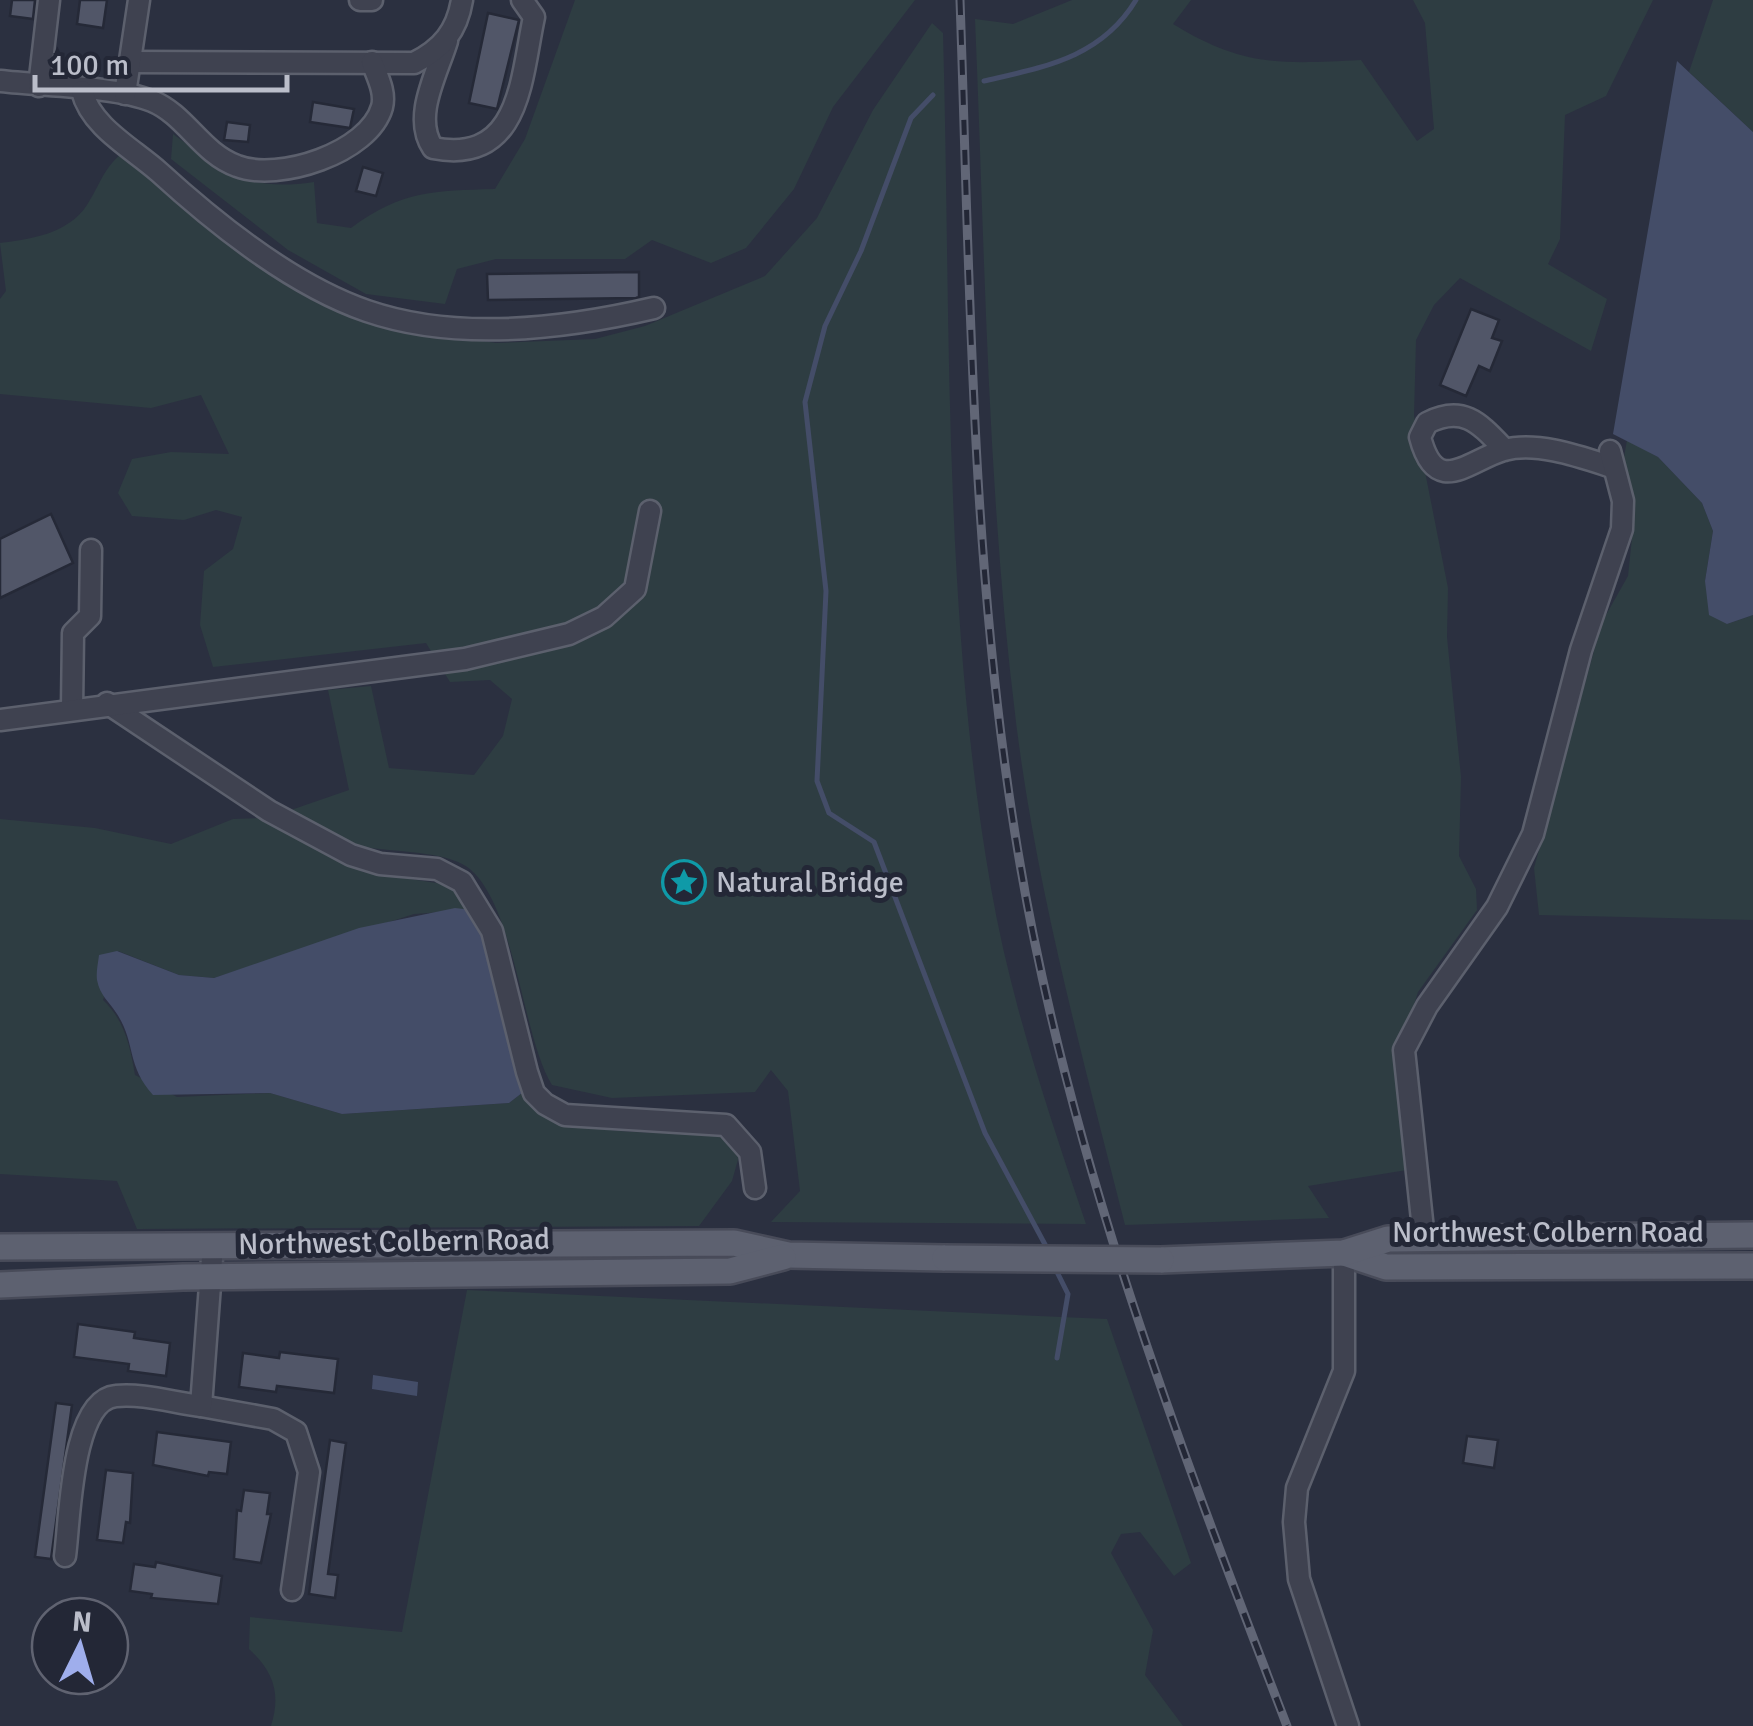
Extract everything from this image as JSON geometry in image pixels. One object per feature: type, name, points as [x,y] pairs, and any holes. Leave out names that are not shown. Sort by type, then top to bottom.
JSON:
[{"type":"main road","name":"Northwest Colbern Road","points":[[0,1246],[734,1243],[788,1255],[1161,1260],[1344,1253],[1388,1240],[1753,1235]]},
{"type":"main road","name":"Northwest Colbern Road","points":[[1344,1253],[1386,1267],[1753,1266]]},
{"type":"main road","name":"Northwest Colbern Road","points":[[0,1285],[730,1270],[788,1255]]},
{"type":"street","points":[[39,86],[49,0]]},
{"type":"street","points":[[125,94],[139,0]]},
{"type":"street","points":[[360,0],[372,0]]},
{"type":"street","points":[[462,0],[424,114],[425,136],[433,148],[450,152],[483,141],[510,123],[534,17],[522,0]]},
{"type":"street","points":[[130,62],[414,63],[436,52],[448,39]]},
{"type":"street","points":[[0,81],[125,94],[156,102],[208,151],[238,167],[262,172],[299,168],[354,140],[382,110],[384,96],[372,62]]},
{"type":"street","points":[[82,91],[86,107],[104,127],[207,216],[319,287],[370,312],[482,329],[552,326],[654,308]]},
{"type":"street","points":[[1424,1239],[1404,1050],[1427,1006],[1497,907],[1533,834],[1581,650],[1622,529],[1622,501],[1611,459],[1559,451],[1505,450]]},
{"type":"street","points":[[0,720],[466,659],[569,634],[604,618],[635,589],[650,511]]},
{"type":"street","points":[[72,709],[71,644],[73,634],[90,616],[90,550]]},
{"type":"street","points":[[107,703],[268,811],[351,855],[380,864],[437,869],[462,882],[492,932],[527,1072],[534,1092],[545,1104],[564,1115],[726,1125],[750,1152],[755,1188]]},
{"type":"street","points":[[201,1406],[213,1278],[212,1245]]},
{"type":"street","points":[[1344,1253],[1344,1371],[1297,1488],[1294,1522],[1299,1579],[1348,1726]]},
{"type":"street","points":[[65,1556],[82,1429],[96,1405],[114,1395],[201,1406],[273,1419],[296,1432],[309,1472],[292,1590]]},
{"type":"shaded area","points":[[575,0],[915,0],[833,107],[794,189],[746,248],[711,263],[652,240],[625,259],[496,259],[457,269],[445,304],[366,294],[288,250],[171,159],[173,134],[238,176],[271,184],[314,182],[317,223],[351,228],[403,199],[495,189],[525,139]]},
{"type":"shaded area","points":[[1072,0],[1191,0],[1173,24],[1221,48],[1285,62],[1361,60],[1417,141],[1434,129],[1425,23],[1413,0],[1653,0],[1606,96],[1565,115],[1560,239],[1548,264],[1607,299],[1591,351],[1460,278],[1434,305],[1416,340],[1414,416],[1448,588],[1447,637],[1461,777],[1459,856],[1476,889],[1477,910],[1418,992],[1394,1070],[1407,1170],[1308,1186],[1329,1218],[1125,1225],[1049,912],[1025,786],[1006,634],[988,371],[975,19],[1013,24]]},
{"type":"shaded area","points":[[1713,0],[1753,0],[1753,132],[1689,72]]},
{"type":"shaded area","points":[[932,23],[943,33],[956,569],[975,782],[1009,974],[1086,1224],[771,1222],[800,1191],[788,1091],[771,1070],[755,1092],[612,1098],[552,1085],[541,1063],[504,930],[492,899],[477,876],[446,858],[351,844],[291,810],[349,790],[328,690],[371,686],[389,768],[474,775],[503,736],[512,699],[490,680],[450,682],[426,643],[213,667],[200,625],[204,571],[233,549],[242,517],[216,510],[184,520],[132,516],[118,493],[132,459],[171,452],[229,454],[201,395],[151,408],[0,394],[0,299],[6,291],[0,243],[36,237],[70,223],[124,152],[251,258],[368,323],[496,343],[595,339],[645,326],[765,276],[817,218],[873,110]]},
{"type":"shaded area","points":[[1627,440],[1658,457],[1702,503],[1713,531],[1705,581],[1727,624],[1753,615],[1753,920],[1539,915],[1534,868],[1602,622],[1628,576],[1633,528],[1631,488],[1623,463]]},
{"type":"shaded area","points":[[260,818],[363,872],[450,885],[472,910],[414,914],[214,978],[179,975],[118,951],[103,1000],[121,1025],[135,1075],[177,1097],[270,1093],[342,1114],[509,1103],[522,1093],[541,1109],[587,1126],[718,1134],[739,1156],[732,1181],[699,1226],[137,1229],[117,1181],[0,1174],[0,819],[95,828],[171,844],[233,819]]},
{"type":"shaded area","points":[[467,1290],[1107,1319],[1191,1563],[1174,1576],[1140,1532],[1121,1534],[1111,1553],[1153,1630],[1145,1675],[1183,1726],[271,1726],[275,1694],[270,1675],[249,1649],[250,1617],[402,1632]]},
{"type":"water","points":[[1677,61],[1753,132],[1753,615],[1727,624],[1709,615],[1705,581],[1713,531],[1702,503],[1658,457],[1613,434]]},
{"type":"water","points":[[455,908],[472,910],[498,983],[522,1093],[509,1103],[342,1114],[270,1093],[153,1095],[139,1074],[123,1025],[97,980],[99,955],[117,951],[179,975],[214,978],[359,928]]},
{"type":"water","points":[[373,1375],[418,1382],[417,1396],[372,1389]]},
{"type":"building","points":[[12,0],[35,0],[33,19],[10,16]]},
{"type":"building","points":[[80,0],[107,0],[103,28],[77,24]]},
{"type":"building","points":[[488,13],[519,20],[497,109],[469,103]]},
{"type":"building","points":[[313,102],[354,109],[350,128],[310,122]]},
{"type":"building","points":[[227,122],[250,125],[248,142],[224,140]]},
{"type":"building","points":[[363,167],[383,173],[376,196],[356,191]]},
{"type":"building","points":[[639,272],[636,298],[488,300],[487,274]]},
{"type":"building","points":[[1471,309],[1499,320],[1492,338],[1502,341],[1490,371],[1479,366],[1466,396],[1440,385]]},
{"type":"building","points":[[51,514],[73,563],[0,598],[0,539]]},
{"type":"building","points":[[78,1324],[135,1332],[134,1338],[170,1343],[166,1376],[128,1371],[129,1364],[74,1357]]},
{"type":"building","points":[[280,1352],[338,1359],[334,1393],[277,1386],[276,1392],[239,1387],[243,1353],[279,1358]]},
{"type":"building","points":[[56,1403],[72,1405],[51,1559],[35,1557]]},
{"type":"building","points":[[157,1432],[231,1442],[227,1474],[209,1472],[208,1476],[153,1465]]},
{"type":"building","points":[[1467,1436],[1498,1440],[1494,1468],[1463,1463]]},
{"type":"building","points":[[330,1440],[346,1443],[328,1574],[338,1575],[335,1598],[309,1594]]},
{"type":"building","points":[[106,1470],[133,1473],[130,1523],[126,1522],[123,1543],[97,1540]]},
{"type":"building","points":[[244,1490],[270,1493],[267,1514],[271,1514],[261,1563],[234,1559],[237,1510],[241,1511]]},
{"type":"building","points":[[156,1562],[222,1576],[218,1604],[151,1598],[152,1594],[130,1591],[134,1564],[155,1567]]},
{"type":"waterway","points":[[984,81],[1049,65],[1088,47],[1122,20],[1136,0]]},
{"type":"waterway","points":[[933,95],[911,118],[861,251],[825,326],[805,402],[826,591],[817,781],[829,813],[874,842],[985,1133],[1048,1250]]},
{"type":"waterway","points":[[1056,1270],[1068,1294],[1057,1358]]},
{"type":"railway","points":[[960,0],[970,320],[982,534],[1002,746],[1039,965],[1096,1186],[1130,1295],[1287,1726]]},
{"type":"place","name":"Natural Bridge","points":[[684,882]]}]
